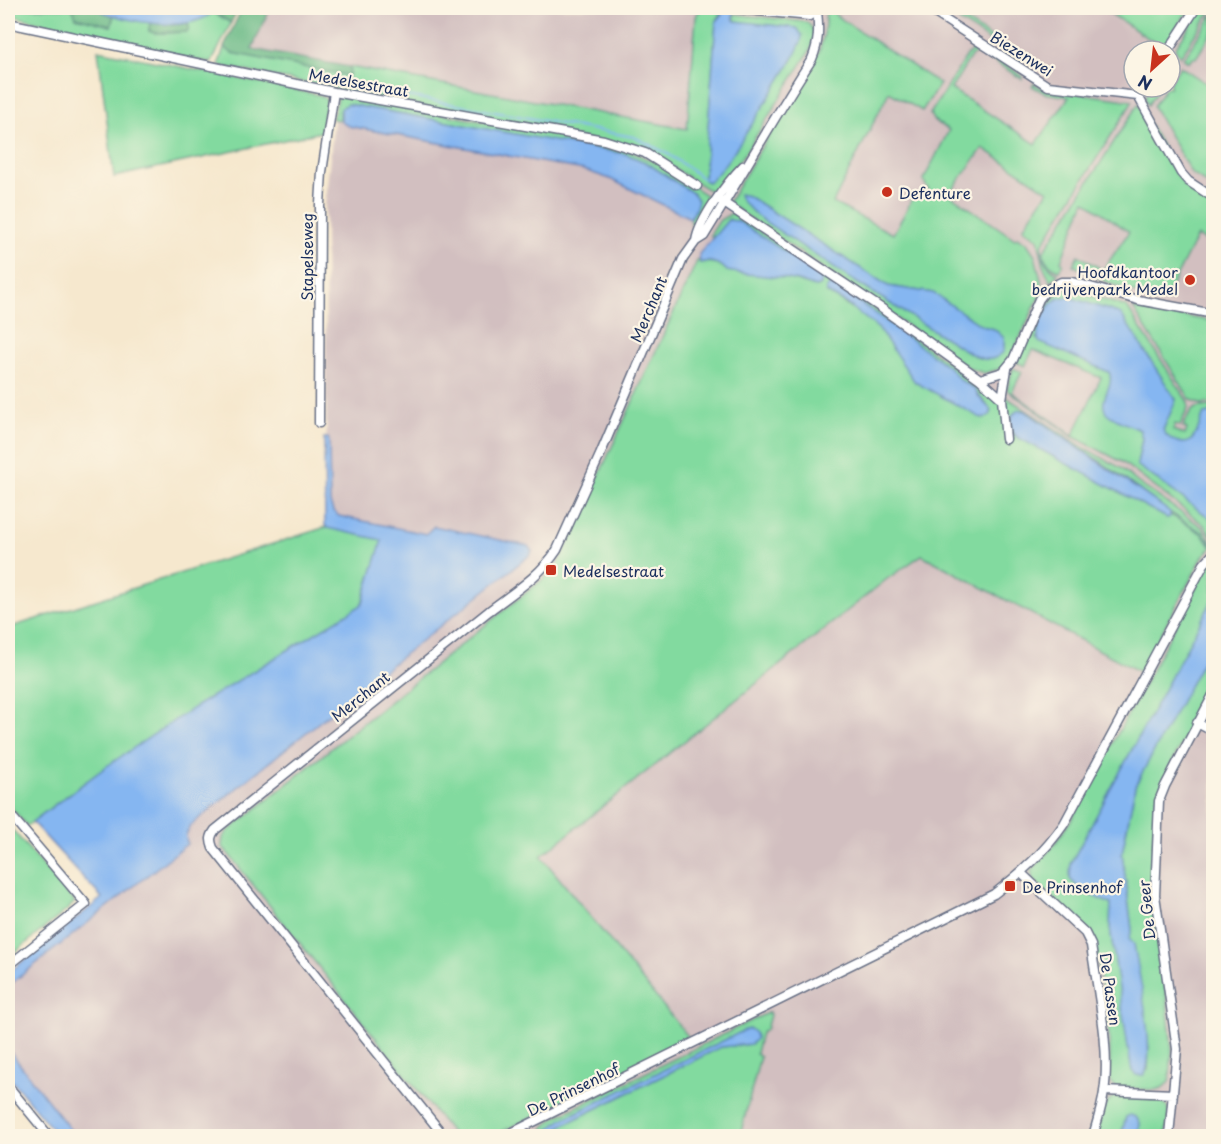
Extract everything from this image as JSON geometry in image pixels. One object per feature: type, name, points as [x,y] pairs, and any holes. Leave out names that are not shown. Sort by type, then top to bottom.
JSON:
[{"type":"street","points":[[732,8],[809,16],[819,9]]},
{"type":"street","name":"Biezenwei","points":[[927,8],[1048,86],[1122,94]]},
{"type":"street","points":[[1176,39],[1196,8]]},
{"type":"street","name":"Merchant","points":[[444,1137],[213,848],[210,841],[211,835],[489,611],[534,578],[548,564],[557,550],[600,455],[683,260],[696,241],[697,232],[721,202],[733,177],[749,159],[812,58],[820,33],[819,9]]},
{"type":"street","name":"Medelsestraat","points":[[8,23],[334,92],[614,143],[645,153],[697,186]]},
{"type":"street","name":"Stapelseweg","points":[[319,423],[320,204],[322,172],[334,92]]},
{"type":"street","points":[[1140,99],[1181,173],[1188,181],[1214,198]]},
{"type":"street","points":[[721,202],[860,293],[980,379],[1002,399]]},
{"type":"street","points":[[1006,439],[1002,399],[1007,369],[1039,299],[1046,290],[1060,282],[1072,282],[1138,300],[1214,314]]},
{"type":"street","points":[[980,379],[1007,369]]},
{"type":"street","name":"De Prinsenhof","points":[[505,1137],[994,894],[1021,873],[1038,857],[1064,824],[1204,564],[1214,553]]},
{"type":"street","name":"De Geer","points":[[1169,1137],[1177,1050],[1155,895],[1159,801],[1214,693]]},
{"type":"street","points":[[1197,723],[1214,732]]},
{"type":"street","points":[[8,812],[86,904],[8,966]]},
{"type":"street","name":"De Passen","points":[[1021,873],[1085,933],[1091,945],[1104,1032],[1104,1091],[1093,1137]]},
{"type":"street","points":[[8,1086],[49,1137]]},
{"type":"street","points":[[1104,1091],[1173,1094]]},
{"type":"shaded area","points":[[243,8],[1213,8],[1213,1136],[65,1136],[8,1066],[8,977],[103,904],[166,819],[467,584],[327,514],[325,205],[338,83],[220,60]]},
{"type":"green space","points":[[8,8],[72,8],[77,17],[111,26],[114,14],[150,22],[149,31],[164,33],[186,32],[189,29],[188,23],[213,12],[231,23],[212,62],[198,61],[9,15]]},
{"type":"green space","points":[[72,8],[94,8],[114,14],[111,26],[76,17]]},
{"type":"green space","points":[[217,8],[238,8],[231,23],[213,12]]},
{"type":"green space","points":[[242,8],[270,8],[252,49],[350,67],[349,76],[232,53],[224,47]]},
{"type":"green space","points":[[828,8],[836,8],[835,15],[940,84],[922,111],[889,92],[833,203],[893,234],[913,198],[929,190],[924,179],[949,130],[933,120],[930,114],[972,50],[983,50],[1023,76],[1022,79],[979,52],[971,56],[951,89],[1036,144],[1069,97],[1044,93],[1032,86],[1034,83],[1042,88],[1133,101],[1043,243],[1044,261],[1058,274],[1051,282],[1044,268],[1038,239],[1023,228],[1048,191],[983,148],[949,194],[1015,239],[1017,237],[1027,243],[1035,255],[1043,289],[1004,368],[984,373],[971,369],[728,203],[819,52],[824,34],[826,10],[828,11]],"holes":[[[748,196],[888,286],[933,293],[982,326],[994,329],[1004,338],[1004,346],[980,359],[848,277],[757,216]]]},
{"type":"green space","points":[[939,8],[946,8],[1023,58],[1021,61]]},
{"type":"green space","points":[[1102,8],[1190,8],[1169,39],[1149,39]]},
{"type":"green space","points":[[1202,8],[1213,8],[1182,54],[1181,39]]},
{"type":"green space","points":[[704,9],[722,12],[716,22],[704,180],[708,182],[726,162],[793,59],[743,22],[735,21],[734,14],[807,22],[814,34],[811,49],[748,149],[715,194],[647,151],[220,66],[219,63],[224,47],[349,75],[350,67],[687,129],[696,17],[698,12]]},
{"type":"green space","points":[[1213,14],[1213,31],[1196,58],[1192,57],[1189,62],[1183,59]]},
{"type":"green space","points":[[150,22],[172,25],[188,23],[189,29],[186,32],[154,33],[149,31]]},
{"type":"green space","points":[[98,50],[320,95],[327,100],[321,132],[114,177]]},
{"type":"green space","points":[[1182,67],[1213,88],[1213,188],[1191,173],[1153,106],[1158,99],[1182,99]]},
{"type":"green space","points":[[339,95],[624,148],[659,164],[706,195],[705,199],[691,225],[691,218],[695,211],[694,194],[647,163],[626,154],[347,104],[340,111],[340,120],[332,119]]},
{"type":"green space","points":[[1138,104],[1182,181],[1213,202],[1213,244],[1197,236],[1166,297],[1142,295],[1130,291],[1073,265],[1078,255],[1103,270],[1129,232],[1085,201],[1059,271],[1048,263],[1044,255],[1044,251]]},
{"type":"green space","points":[[732,213],[834,279],[994,396],[1000,403],[1007,424],[1006,397],[1081,446],[1121,468],[1137,482],[1202,527],[1213,546],[1202,532],[1022,410],[1013,432],[1014,435],[1167,518],[1171,515],[1201,533],[1212,547],[1204,555],[1140,672],[922,555],[887,579],[541,856],[691,1040],[493,1136],[454,1136],[222,846],[223,837],[553,571],[563,554],[698,260],[700,263],[718,264],[727,271],[786,278],[816,287],[821,285],[822,277],[729,219],[714,237],[710,235],[720,220]],"holes":[[[831,284],[863,304],[950,368],[960,380],[971,386],[987,405],[982,418],[915,382],[882,332],[863,315],[827,293],[826,288]]]},
{"type":"green space","points":[[1069,289],[1127,307],[1188,402],[1188,408],[1180,426],[1175,424],[1173,430],[1185,435],[1187,429],[1183,427],[1191,412],[1197,408],[1213,406],[1213,413],[1204,414],[1192,439],[1184,443],[1175,441],[1163,430],[1176,399],[1037,338],[1040,342],[1109,372],[1111,380],[1105,400],[1109,414],[1140,430],[1142,439],[1137,465],[1210,518],[1213,525],[1213,538],[1204,525],[1122,462],[1072,436],[1007,390],[1013,368],[1022,372],[1012,392],[1073,435],[1101,378],[1033,350],[1025,366],[1016,362],[1038,311],[1059,292]]},
{"type":"green space","points":[[1133,308],[1213,321],[1213,403],[1199,404],[1190,399]]},
{"type":"green space","points":[[326,527],[383,539],[361,606],[148,738],[27,826],[8,804],[8,628]]},
{"type":"green space","points":[[1213,558],[1213,599],[1071,863],[1070,879],[1083,891],[1111,904],[1110,928],[1132,1070],[1148,1070],[1149,1048],[1134,945],[1128,939],[1132,930],[1122,853],[1135,786],[1213,642],[1213,685],[1175,756],[1156,801],[1151,893],[1172,1050],[1169,1082],[1155,1090],[1117,1088],[1109,1078],[1108,1025],[1094,940],[1089,931],[1033,880],[1031,871],[1054,845],[1073,817]]},
{"type":"green space","points":[[8,825],[75,902],[8,958]]},
{"type":"green space","points":[[769,1012],[766,1030],[761,1033],[756,1053],[760,1057],[740,1136],[550,1136],[561,1126],[721,1047],[751,1044],[752,1030],[749,1029],[573,1114],[555,1125],[545,1136],[539,1136],[545,1126],[556,1117]]},
{"type":"green space","points":[[1116,1096],[1144,1096],[1163,1102],[1169,1114],[1165,1136],[1138,1136],[1140,1123],[1126,1117],[1121,1136],[1096,1136],[1104,1107]]},
{"type":"water","points":[[94,8],[217,8],[206,17],[192,22],[157,24],[122,18]]},
{"type":"water","points":[[723,8],[734,8],[735,21],[797,28],[802,35],[793,59],[751,125],[726,162],[708,182],[704,180],[716,22],[722,15]]},
{"type":"water","points":[[347,104],[626,154],[647,163],[694,194],[698,200],[695,211],[690,218],[610,179],[584,170],[348,126],[341,122],[341,108]]},
{"type":"water","points":[[739,194],[748,196],[888,286],[933,293],[982,326],[994,329],[1004,338],[1004,351],[999,356],[989,359],[979,358],[968,352],[848,277],[757,216],[741,200]]},
{"type":"water","points":[[728,220],[738,221],[819,274],[822,277],[821,285],[815,287],[782,278],[727,271],[715,263],[700,263],[699,254]]},
{"type":"water","points":[[831,284],[871,310],[950,368],[960,380],[975,389],[978,396],[991,410],[991,414],[985,418],[979,417],[915,382],[879,329],[846,303],[827,293],[826,288]]},
{"type":"water","points":[[1069,297],[1121,314],[1176,400],[1163,430],[1169,438],[1178,442],[1188,442],[1195,435],[1204,414],[1213,413],[1213,525],[1210,518],[1137,465],[1142,439],[1140,430],[1115,419],[1105,409],[1104,399],[1110,383],[1109,372],[1039,342],[1038,330],[1046,311],[1054,301]]},
{"type":"water","points":[[1019,410],[1025,411],[1170,512],[1170,517],[1167,518],[1017,437],[1010,423],[1012,416]]},
{"type":"water","points":[[324,438],[329,440],[330,503],[333,511],[339,516],[426,534],[434,526],[528,546],[532,551],[530,555],[191,825],[186,835],[187,844],[8,986],[8,973],[102,898],[32,822],[107,766],[190,710],[360,606],[363,602],[382,540],[327,528],[325,525]]},
{"type":"water","points":[[1213,599],[1213,642],[1135,786],[1122,853],[1132,930],[1129,939],[1134,944],[1148,1033],[1147,1066],[1144,1075],[1136,1075],[1132,1071],[1110,928],[1111,904],[1082,891],[1070,879],[1071,863]]},
{"type":"water","points":[[750,1029],[755,1033],[756,1039],[751,1044],[721,1047],[561,1126],[550,1136],[545,1136],[550,1128],[563,1119]]},
{"type":"water","points":[[8,1049],[75,1136],[58,1136],[8,1076]]},
{"type":"water","points":[[1130,1115],[1136,1117],[1140,1123],[1138,1136],[1121,1136],[1126,1117]]},
{"type":"waterway","points":[[352,86],[634,137],[668,154],[704,179]]},
{"type":"place","name":"Defenture","points":[[887,192]]},
{"type":"place","name":"Hoofdkantoor bedrijvenpark Medel","points":[[1190,280]]},
{"type":"place","name":"Medelsestraat","points":[[551,570]]},
{"type":"place","name":"De Prinsenhof","points":[[1010,886]]}]
